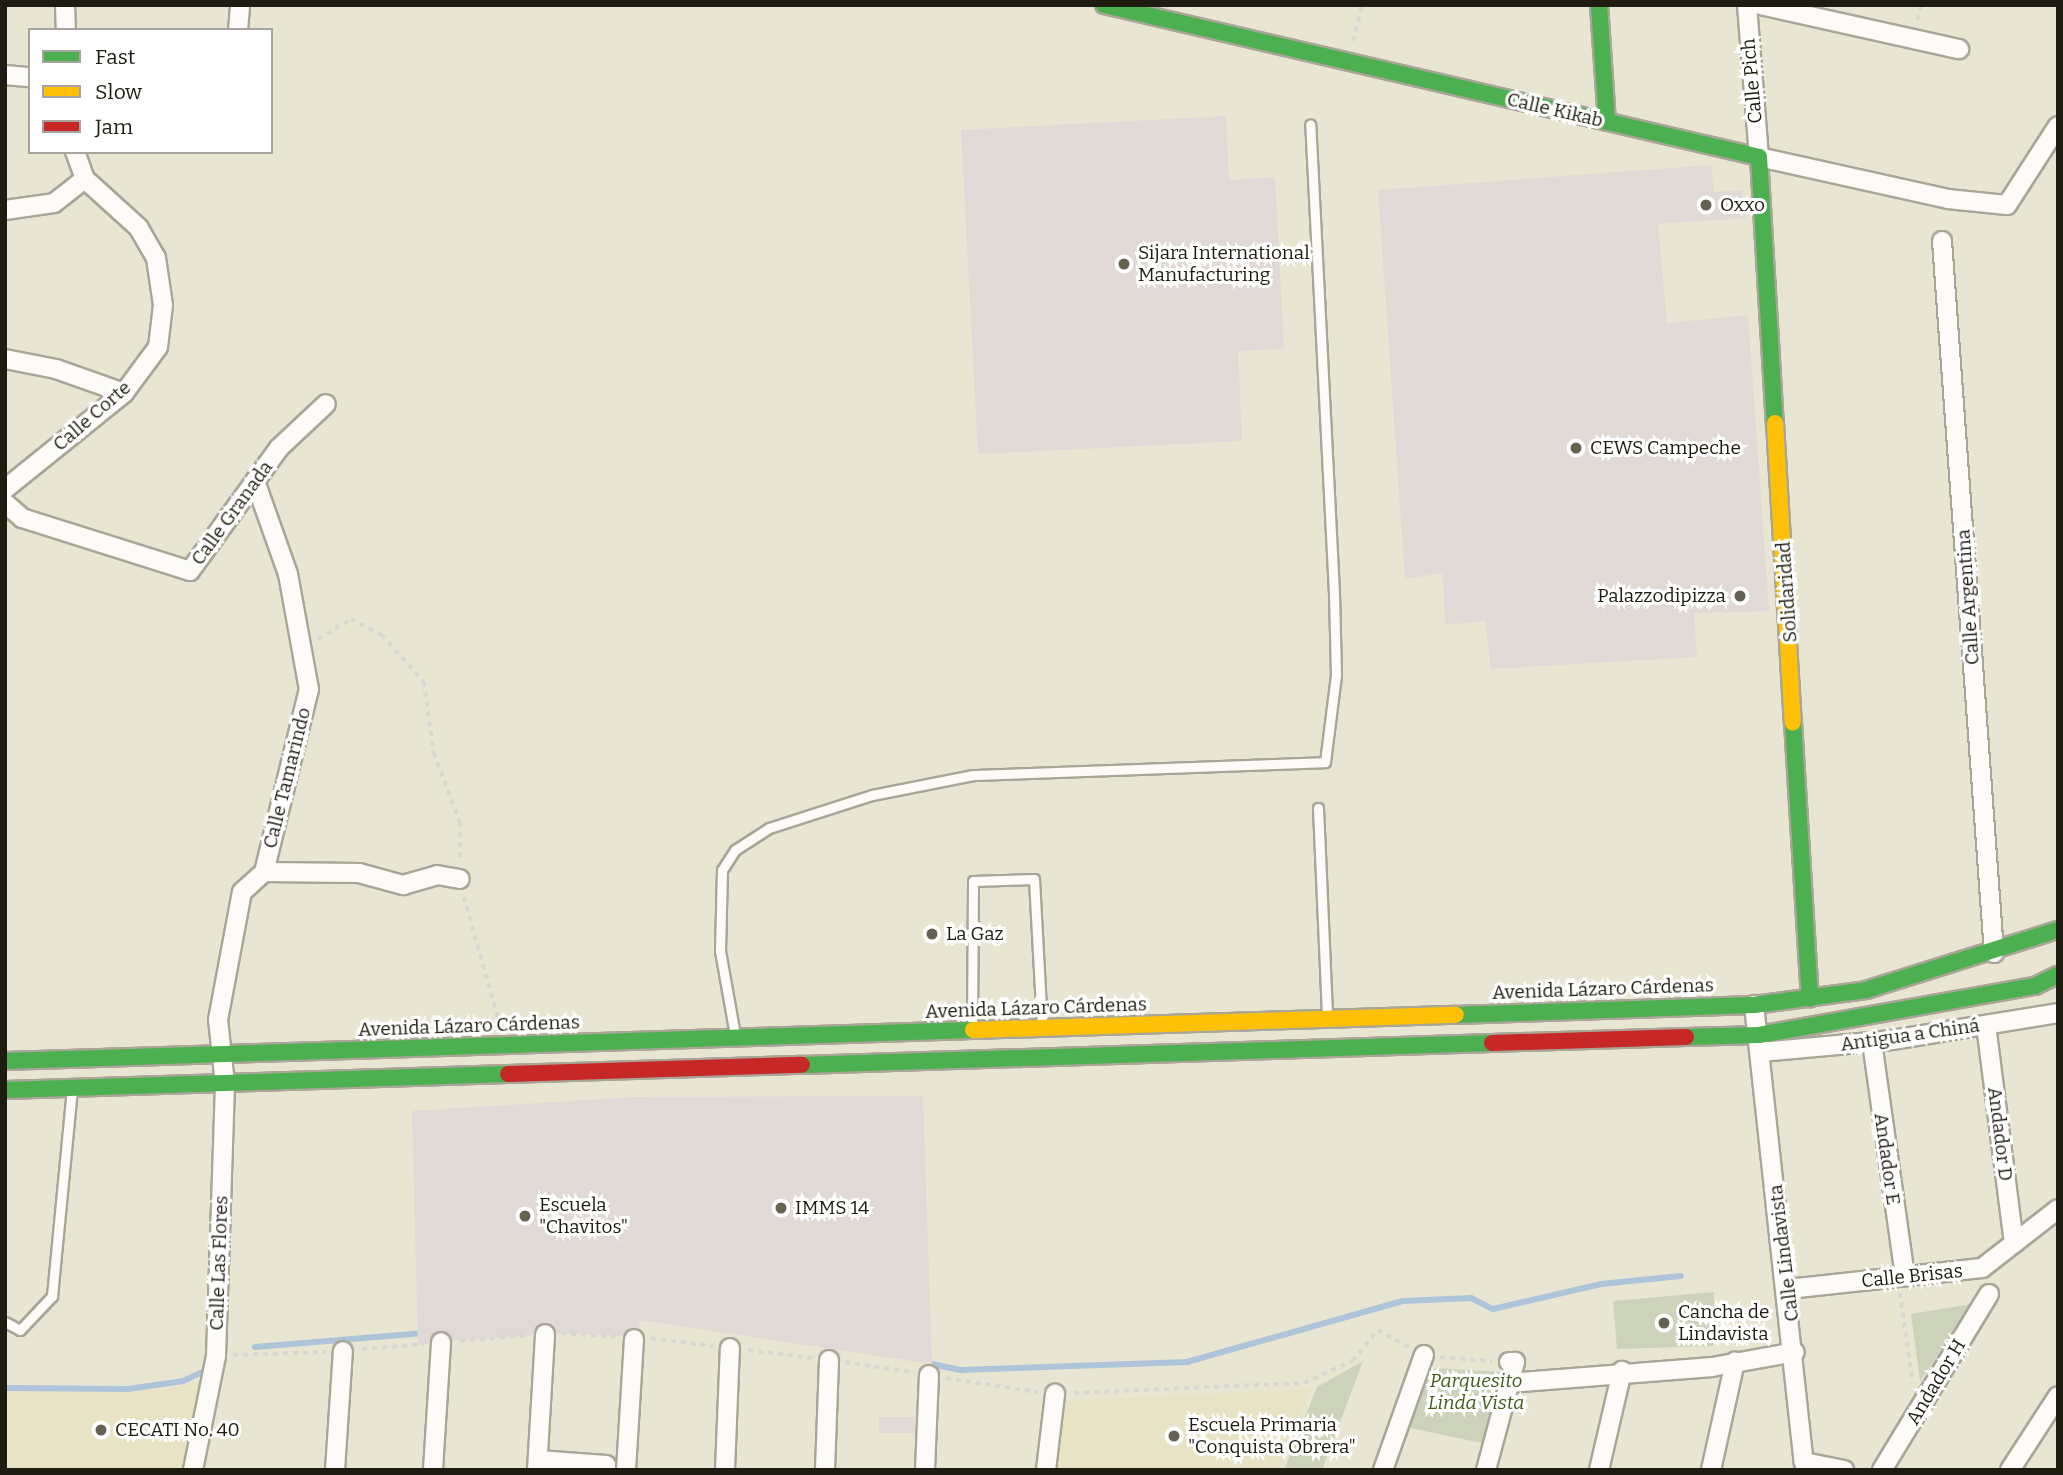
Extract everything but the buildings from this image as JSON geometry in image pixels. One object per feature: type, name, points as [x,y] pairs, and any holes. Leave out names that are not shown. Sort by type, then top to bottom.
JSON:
[{"type":"main road","name":"Calle Kikab","points":[[1104,5],[1759,157]]},
{"type":"main road","points":[[1599,5],[1607,122]]},
{"type":"main road","name":"Solidaridad","points":[[1759,157],[1810,998]]},
{"type":"main road","name":"Avenida Lázaro Cárdenas","points":[[5,1061],[1754,1005],[1866,990],[1994,953],[2058,930]]},
{"type":"main road","points":[[5,1090],[848,1064],[1760,1044],[1813,1027],[2035,986],[2058,975]]},
{"type":"main road","points":[[846,1035],[848,1064]]},
{"type":"main road","points":[[680,1040],[681,1069]]},
{"type":"street","points":[[65,5],[66,28]]},
{"type":"street","points":[[238,28],[240,5]]},
{"type":"street","name":"Calle Pich","points":[[1747,5],[1759,157]]},
{"type":"street","points":[[1760,5],[1959,49]]},
{"type":"street","points":[[5,75],[28,77]]},
{"type":"street","name":"Calle Kikab","points":[[1759,157],[1948,200],[2007,205],[2058,126]]},
{"type":"street","name":"Calle Corte","points":[[5,489],[124,393],[158,348],[163,305],[156,258],[139,228],[85,179],[76,154]]},
{"type":"street","points":[[5,210],[54,203],[85,179]]},
{"type":"street","name":"Calle Argentina","points":[[1942,242],[1994,953]]},
{"type":"street","points":[[5,359],[56,369],[124,393]]},
{"type":"street","name":"Calle Granada","points":[[5,503],[22,518],[190,570],[279,448],[326,404]]},
{"type":"street","name":"Calle Tamarindo","points":[[222,1055],[218,1020],[232,924],[242,892],[264,872],[309,689],[288,574],[255,481]]},
{"type":"street","name":"Calle Tamarindo","points":[[264,872],[359,873],[403,885],[437,875],[460,879]]},
{"type":"street","points":[[2035,986],[2053,1013]]},
{"type":"street","name":"Solidaridad","points":[[1810,998],[1813,1027]]},
{"type":"street","name":"Calle Lindavista","points":[[1754,1005],[1796,1352],[1804,1462],[1844,1470]]},
{"type":"street","name":"Antigua a Chiná","points":[[1760,1044],[1872,1042],[2053,1013]]},
{"type":"street","name":"Andador D","points":[[1986,1025],[2014,1243]]},
{"type":"street","name":"Andador E","points":[[1872,1042],[1902,1284]]},
{"type":"street","name":"Calle Las Flores","points":[[193,1470],[216,1356],[225,1084],[222,1055]]},
{"type":"street","name":"Calle Brisas","points":[[1788,1289],[1902,1284],[1982,1268],[2058,1209]]},
{"type":"street","name":"Andador H","points":[[1882,1470],[1989,1294]]},
{"type":"street","points":[[545,1334],[537,1465],[606,1465],[606,1470]]},
{"type":"street","points":[[626,1470],[634,1339]]},
{"type":"street","points":[[433,1470],[441,1342]]},
{"type":"street","points":[[725,1470],[730,1348]]},
{"type":"street","points":[[335,1470],[343,1351]]},
{"type":"street","points":[[1509,1382],[1735,1362],[1796,1352]]},
{"type":"street","points":[[1383,1470],[1424,1355]]},
{"type":"street","points":[[825,1470],[829,1360]]},
{"type":"street","points":[[1486,1470],[1515,1362],[1509,1362]]},
{"type":"street","points":[[1711,1470],[1735,1362]]},
{"type":"street","points":[[1599,1470],[1622,1371]]},
{"type":"street","points":[[925,1470],[929,1376]]},
{"type":"street","points":[[1046,1470],[1055,1394]]},
{"type":"street","points":[[2010,1470],[2058,1395]]},
{"type":"lane","points":[[736,1039],[720,951],[722,870],[735,850],[769,828],[872,795],[974,775],[1325,762],[1336,675],[1335,593],[1310,125]]},
{"type":"lane","points":[[1318,808],[1328,1019]]},
{"type":"lane","points":[[972,1031],[973,881],[1034,879],[1042,1028]]},
{"type":"lane","points":[[5,1322],[20,1330],[52,1296],[72,1088]]},
{"type":"path","points":[[1348,61],[1362,5]]},
{"type":"path","points":[[302,648],[351,619],[382,635],[424,682],[434,753],[460,822],[460,879],[507,1046]]},
{"type":"path","points":[[1902,1284],[1917,1413]]},
{"type":"path","points":[[829,1360],[1055,1394],[1304,1383],[1352,1361],[1378,1331],[1424,1355],[1509,1362]]},
{"type":"shaded area","name":"CECATI No. 40","points":[[205,1381],[189,1470],[5,1470],[5,1388],[164,1389]]},
{"type":"shaded area","name":"Escuela Primaria \"Conquista Obrera\"","points":[[1311,1389],[1278,1470],[1054,1470],[1059,1401]]},
{"type":"green space","name":"Cancha de Lindavista","points":[[1714,1292],[1713,1346],[1617,1349],[1613,1301]]},
{"type":"green space","points":[[1972,1304],[1920,1381],[1911,1314]]},
{"type":"green space","points":[[1363,1361],[1322,1470],[1284,1470],[1317,1387]]},
{"type":"green space","name":"Parquesito Linda Vista","points":[[1430,1368],[1507,1372],[1482,1443],[1410,1428]]},
{"type":"waterway","points":[[932,1364],[961,1370],[1187,1362],[1403,1301],[1471,1298],[1493,1309],[1601,1284],[1681,1276]]},
{"type":"waterway","points":[[255,1347],[424,1333]]},
{"type":"waterway","points":[[5,1388],[128,1389],[183,1381],[202,1372]]},
{"type":"traffic: fast","points":[[1104,5],[1759,157],[1775,423]]},
{"type":"traffic: fast","points":[[1599,5],[1607,122]]},
{"type":"traffic: fast","points":[[1793,722],[1810,998]]},
{"type":"traffic: fast","points":[[1456,1015],[1754,1005],[1866,990],[2058,930]]},
{"type":"traffic: fast","points":[[1686,1037],[1759,1035],[2035,986],[2058,975]]},
{"type":"traffic: fast","points":[[5,1061],[973,1030]]},
{"type":"traffic: fast","points":[[802,1065],[1492,1043]]},
{"type":"traffic: fast","points":[[5,1090],[508,1074]]},
{"type":"traffic: slow","points":[[1775,423],[1793,722]]},
{"type":"traffic: slow","points":[[973,1030],[1456,1015]]},
{"type":"traffic: jam","points":[[1492,1043],[1686,1037]]},
{"type":"traffic: jam","points":[[508,1074],[802,1065]]},
{"type":"place","name":"Oxxo","points":[[1706,205]]},
{"type":"place","name":"Sijara International Manufacturing","points":[[1124,264]]},
{"type":"place","name":"CEWS Campeche","points":[[1576,448]]},
{"type":"place","name":"Palazzodipizza","points":[[1740,596]]},
{"type":"place","name":"La Gaz","points":[[932,934]]},
{"type":"place","name":"IMMS 14","points":[[781,1208]]},
{"type":"place","name":"Escuela \"Chavitos\"","points":[[525,1216]]},
{"type":"place","name":"Cancha de Lindavista","points":[[1664,1323]]},
{"type":"place","name":"CECATI No. 40","points":[[101,1430]]},
{"type":"place","name":"Escuela Primaria \"Conquista Obrera\"","points":[[1174,1436]]}]
